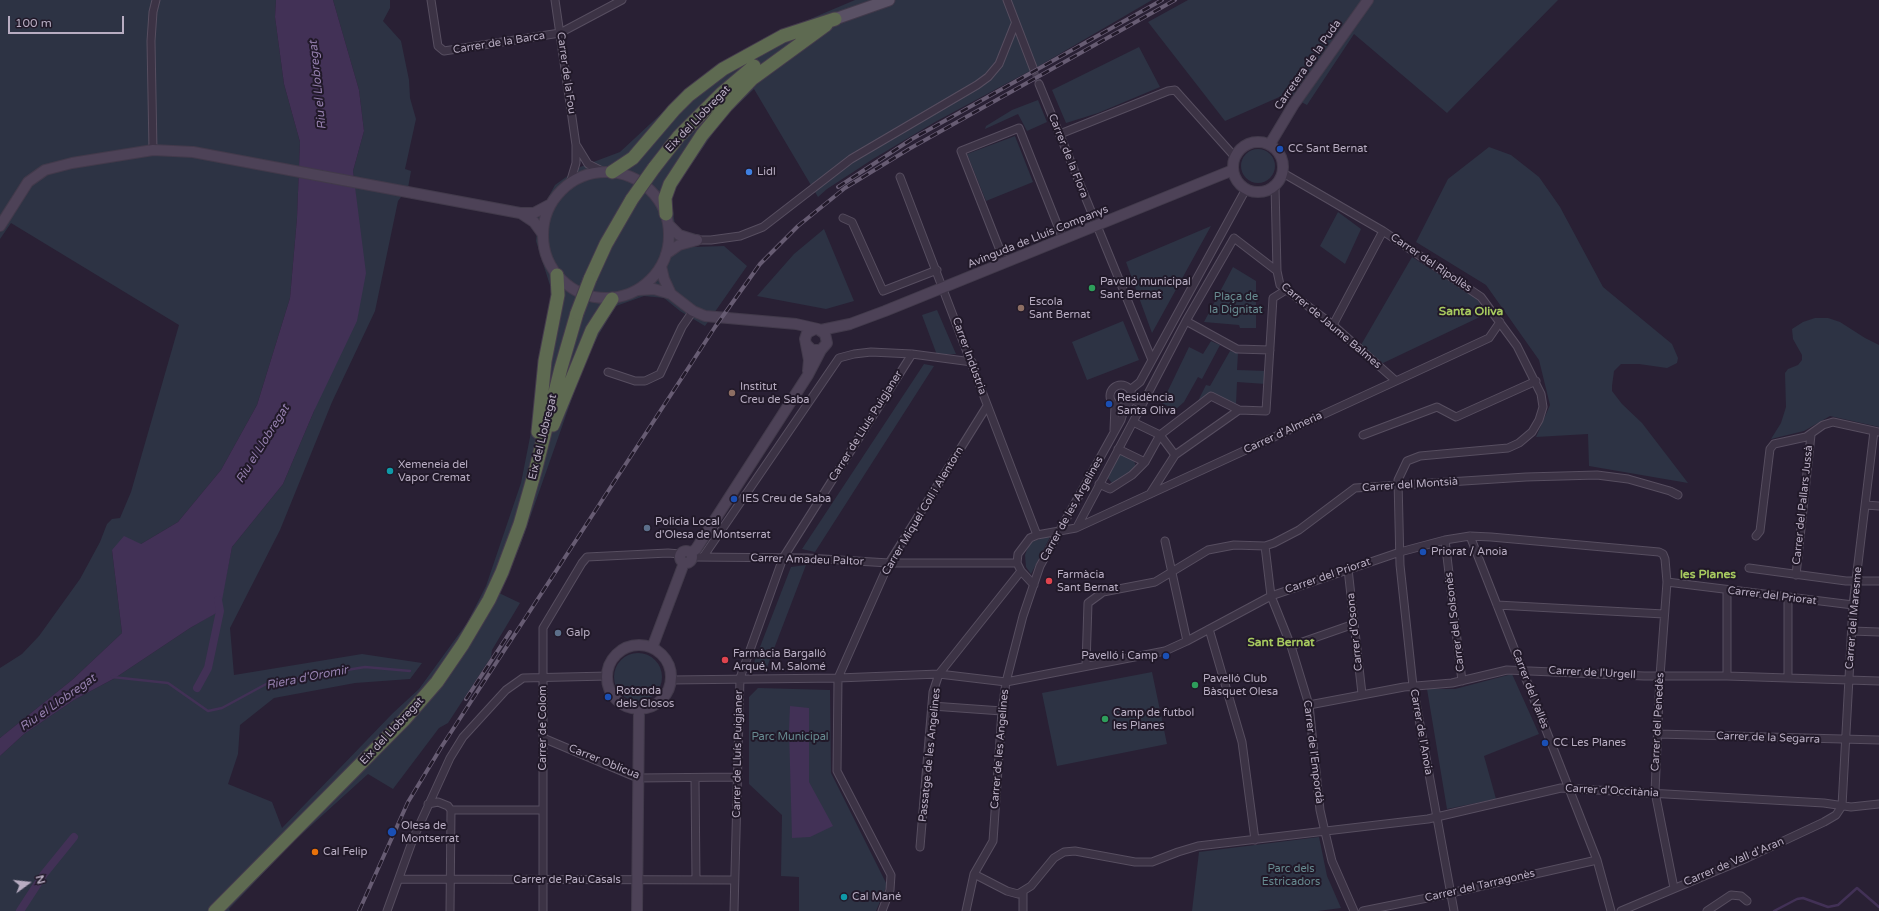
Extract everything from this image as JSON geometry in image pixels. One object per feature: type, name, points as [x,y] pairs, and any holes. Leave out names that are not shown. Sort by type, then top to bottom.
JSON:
[{"type":"highway","name":"Eix del Llobregat","points":[[215,911],[379,746],[419,703],[452,662],[489,600],[502,572],[520,524],[577,313],[606,244],[632,199],[679,136],[721,94],[748,71],[792,41],[835,19]]},
{"type":"highway","points":[[608,172],[633,158],[674,110],[689,95],[723,69],[782,36],[835,19]]},
{"type":"highway","points":[[667,220],[665,198],[670,184],[702,135],[726,106],[757,75],[835,19]]},
{"type":"highway","points":[[536,468],[535,448],[545,361],[558,295],[556,275]]},
{"type":"highway","points":[[540,454],[592,330],[612,298]]},
{"type":"main road","name":"Eix del Llobregat","points":[[835,19],[889,0]]},
{"type":"street","points":[[153,150],[151,41],[153,12],[156,0]]},
{"type":"street","name":"Carrer de la Barca","points":[[431,0],[438,46],[444,51],[560,33],[622,0]]},
{"type":"street","name":"Carrer de la Fou","points":[[555,0],[576,145],[576,163],[570,183]]},
{"type":"street","points":[[1006,0],[1034,70]]},
{"type":"street","name":"Carretera de la Puda","points":[[1270,144],[1294,104],[1368,0]]},
{"type":"street","points":[[667,220],[669,240],[666,254],[661,266],[647,284],[626,296],[594,298],[581,294],[556,275],[546,255],[542,233],[546,213],[550,204],[570,183],[590,174],[608,172],[626,175],[639,181],[650,190],[659,201],[667,220],[679,235],[697,240],[711,240],[740,236],[763,227],[851,159],[977,85],[988,76],[998,64],[1015,24]]},
{"type":"street","name":"Carrer de la Flora","points":[[1039,84],[1152,360]]},
{"type":"street","points":[[1060,134],[1168,91],[1175,90],[1235,157]]},
{"type":"street","points":[[1005,263],[962,151],[1019,128],[1063,239]]},
{"type":"street","points":[[1256,141],[1270,144],[1282,157],[1284,165],[1283,174],[1275,186],[1261,192],[1246,189],[1240,184],[1233,170],[1235,157],[1243,146],[1250,143],[1256,141]]},
{"type":"street","name":"Carrer de la Fou","points":[[576,145],[588,164],[608,172]]},
{"type":"street","points":[[0,226],[28,182],[45,170],[66,164],[153,150],[193,152],[520,213],[534,213],[550,204]]},
{"type":"street","name":"Avinguda de Lluís Companys","points":[[850,324],[1005,263],[1233,170]]},
{"type":"street","name":"Carrer del Ripollès","points":[[1283,174],[1383,231],[1481,297],[1517,346],[1542,394],[1543,407],[1539,420],[1532,432],[1519,443],[1508,448],[1420,456],[1407,461],[1400,473],[1398,485],[1400,552]]},
{"type":"street","name":"Carrer Indústria","points":[[900,177],[944,287],[987,406],[1037,535]]},
{"type":"street","points":[[1275,186],[1277,271]]},
{"type":"street","points":[[1130,390],[1140,382],[1246,189]]},
{"type":"street","points":[[520,213],[534,222],[542,233]]},
{"type":"street","points":[[843,218],[852,222],[883,291],[937,270]]},
{"type":"street","name":"Carrer del Ripollès","points":[[1333,325],[1383,231]]},
{"type":"street","name":"Carrer de Jaume Balmes","points":[[1186,321],[1234,238],[1277,271],[1280,285],[1333,325],[1396,382]]},
{"type":"street","points":[[666,254],[679,245],[697,240]]},
{"type":"street","points":[[661,266],[664,279],[671,294]]},
{"type":"street","points":[[638,290],[654,290],[671,294],[698,314],[711,317],[785,323],[818,330],[825,334],[827,340]]},
{"type":"street","points":[[1099,484],[1110,489],[1132,475],[1145,462],[1160,435],[1211,396],[1239,410],[1266,410],[1274,298],[1286,290]]},
{"type":"street","points":[[608,372],[635,380],[645,381],[660,374],[682,327],[693,311]]},
{"type":"street","points":[[1076,528],[1186,321],[1237,349],[1270,350]]},
{"type":"street","name":"Carrer d'Almeria","points":[[1037,535],[1076,528],[1396,382],[1489,338],[1500,322]]},
{"type":"street","points":[[785,323],[806,342],[812,350],[821,350]]},
{"type":"street","points":[[808,375],[809,360],[806,342],[807,333],[850,324]]},
{"type":"street","points":[[652,648],[687,557],[696,549],[808,375],[827,340],[850,324]]},
{"type":"street","points":[[703,557],[839,358],[871,352],[912,354],[972,362]]},
{"type":"street","name":"Carrer de Lluís Puigjaner","points":[[734,911],[740,678],[783,558],[912,354]]},
{"type":"street","points":[[1364,435],[1437,407],[1456,417],[1536,381]]},
{"type":"street","points":[[1122,385],[1130,390],[1132,400],[1125,407],[1115,406],[1111,402],[1110,397],[1113,388],[1122,385]]},
{"type":"street","points":[[1132,400],[1142,405]]},
{"type":"street","name":"Carrer Miquel Coll i Alentorn","points":[[882,911],[890,890],[891,875],[837,771],[838,678],[889,563],[987,406]]},
{"type":"street","name":"Carrer de les Argelines","points":[[1114,434],[1115,406]]},
{"type":"street","name":"Carrer de les Argelines","points":[[1034,585],[1040,566],[1114,434],[1121,420],[1125,407]]},
{"type":"street","points":[[1150,494],[1175,455],[1239,410]]},
{"type":"street","points":[[1132,422],[1160,435],[1175,455]]},
{"type":"street","points":[[1756,536],[1760,531],[1772,446],[1777,442],[1811,435],[1823,426],[1833,422],[1877,432]]},
{"type":"street","name":"Carrer del Maresme","points":[[1842,806],[1854,605],[1866,505],[1877,432]]},
{"type":"street","name":"Carrer del Pallars Jussà","points":[[1796,575],[1811,435]]},
{"type":"street","points":[[1118,449],[1145,462]]},
{"type":"street","name":"Carrer del Montsià","points":[[1086,665],[1088,603],[1103,592],[1155,582],[1172,574],[1208,550],[1234,545],[1265,546],[1274,543],[1299,530],[1355,488],[1598,475],[1634,480],[1670,491],[1678,496]]},
{"type":"street","points":[[1866,505],[1879,506]]},
{"type":"street","points":[[1034,585],[1021,571],[1017,563],[1018,554],[1024,544],[1030,538],[1037,535]]},
{"type":"street","name":"Carrer del Priorat","points":[[671,680],[838,678],[939,674],[1006,682],[1086,665],[1164,651],[1187,641],[1271,596],[1400,552],[1445,540],[1470,536],[1659,552],[1663,554]]},
{"type":"street","name":"Carrer del Vallès","points":[[1470,536],[1597,860],[1611,911]]},
{"type":"street","name":"Carrer del Solsonès","points":[[1445,540],[1462,681]]},
{"type":"street","points":[[1165,541],[1187,641]]},
{"type":"street","name":"Carrer de l'Empordà","points":[[1265,546],[1271,596],[1291,646],[1309,705],[1320,810],[1332,861],[1354,911]]},
{"type":"street","name":"Carrer de l'Anoia","points":[[1400,552],[1412,686],[1454,911]]},
{"type":"street","name":"Carrer Amadeu Paltor","points":[[587,557],[653,554],[687,557],[783,558],[889,563],[1017,563]]},
{"type":"street","name":"Carrer del Penedès","points":[[1663,554],[1667,568],[1667,582],[1660,676],[1655,792],[1674,888]]},
{"type":"street","name":"Carrer de Colom","points":[[543,911],[543,628],[587,557]]},
{"type":"street","points":[[1749,568],[1846,581],[1879,581]]},
{"type":"street","name":"Carrer d'Osona","points":[[1348,570],[1362,694]]},
{"type":"street","name":"Passatge de les Angelines","points":[[920,847],[932,706],[939,674],[1021,571]]},
{"type":"street","name":"Carrer del Priorat","points":[[1667,582],[1854,605]]},
{"type":"street","name":"Carrer de les Angelines","points":[[966,911],[974,874],[992,841],[1002,711],[1006,682],[1023,616],[1034,585]]},
{"type":"street","points":[[1727,590],[1727,676]]},
{"type":"street","points":[[1788,598],[1788,678]]},
{"type":"street","points":[[1497,605],[1664,614]]},
{"type":"street","points":[[1291,646],[1354,624]]},
{"type":"street","points":[[1209,629],[1242,742],[1256,840]]},
{"type":"street","points":[[1852,631],[1879,632]]},
{"type":"street","points":[[637,645],[652,648],[660,653],[667,661],[671,680],[669,689],[664,697],[653,705],[640,709],[629,707],[620,702],[613,695],[609,686],[608,676],[612,661],[623,650],[637,645]]},
{"type":"street","name":"Carrer de l'Urgell","points":[[1309,705],[1362,694],[1412,686],[1462,681],[1507,670],[1660,676],[1727,676],[1879,681]]},
{"type":"street","points":[[387,911],[400,879],[413,839],[450,758],[463,737],[506,690],[523,678],[543,676],[608,676]]},
{"type":"street","points":[[932,706],[1002,711]]},
{"type":"street","points":[[636,911],[640,709]]},
{"type":"street","name":"Carrer de la Segarra","points":[[1658,734],[1879,740]]},
{"type":"street","name":"Carrer Oblicua","points":[[543,738],[638,778],[738,777]]},
{"type":"street","points":[[695,778],[696,880]]},
{"type":"street","name":"Carrer d'Occitània","points":[[1023,892],[1038,879],[1054,858],[1064,852],[1075,851],[1135,862],[1152,862],[1188,849],[1437,818],[1554,789],[1569,788],[1655,792],[1824,803],[1851,807],[1879,804]]},
{"type":"street","points":[[428,804],[438,802],[448,806],[451,810],[450,911]]},
{"type":"street","name":"Carrer de Vall d'Aran","points":[[1621,911],[1747,858],[1824,822],[1836,815],[1842,806]]},
{"type":"street","points":[[451,810],[543,810]]},
{"type":"street","name":"Carrer del Tarragonès","points":[[1363,911],[1597,860]]},
{"type":"street","points":[[974,874],[1012,893],[1018,894],[1023,892],[1023,911]]},
{"type":"street","name":"Carrer de Pau Casals","points":[[400,879],[734,880]]},
{"type":"street","points":[[1707,911],[1731,895],[1741,896],[1747,901]]},
{"type":"green space","points":[[0,0],[276,0],[275,17],[284,84],[300,142],[297,218],[290,298],[257,405],[221,470],[178,522],[141,544],[112,550],[122,633],[72,680],[0,738],[0,668],[22,654],[39,636],[80,579],[100,542],[107,524],[112,519],[120,518],[131,492],[179,325],[11,223],[0,239]]},
{"type":"green space","points":[[333,0],[390,0],[390,8],[383,21],[401,41],[409,80],[410,98],[416,119],[405,169],[411,171],[408,188],[398,201],[375,311],[332,402],[280,530],[230,628],[234,675],[362,654],[422,663],[410,679],[355,683],[274,698],[240,725],[238,754],[228,784],[272,802],[282,828],[393,713],[419,689],[467,623],[486,586],[521,483],[532,427],[553,295],[536,241],[538,216],[555,185],[580,167],[620,152],[693,84],[763,39],[855,0],[1152,0],[1039,66],[935,122],[873,159],[827,189],[818,197],[754,89],[722,120],[671,194],[675,226],[693,247],[724,246],[747,266],[705,326],[680,311],[664,298],[644,296],[616,306],[599,334],[583,367],[520,546],[499,593],[520,603],[492,650],[491,657],[448,723],[439,728],[393,789],[368,774],[293,842],[229,909],[230,911],[0,911],[0,756],[24,734],[74,700],[115,678],[190,628],[219,611],[232,547],[283,484],[314,411],[357,213],[353,171],[364,131],[359,90]]},
{"type":"green space","points":[[1188,0],[1558,0],[1447,113],[1354,34],[1307,105],[1286,94],[1225,121],[1148,22]]},
{"type":"green space","points":[[1139,47],[1160,87],[1098,113],[1066,123],[1052,90]]},
{"type":"green space","points":[[1038,100],[1047,122],[1027,131],[1018,114],[985,129],[986,126],[1012,110]]},
{"type":"green space","points":[[1015,136],[1033,182],[986,201],[967,154]]},
{"type":"green space","points":[[1489,147],[1511,155],[1539,177],[1560,207],[1603,287],[1672,344],[1678,358],[1677,363],[1667,368],[1639,364],[1621,364],[1614,371],[1612,391],[1622,404],[1642,423],[1688,483],[1589,466],[1588,434],[1536,437],[1550,405],[1539,360],[1486,285],[1416,242],[1448,179]]},
{"type":"green space","points":[[1255,149],[1261,149],[1270,154],[1274,160],[1274,172],[1270,178],[1261,183],[1255,183],[1246,178],[1241,169],[1241,163],[1246,154]]},
{"type":"green space","points":[[1338,212],[1361,229],[1345,264],[1320,246]]},
{"type":"green space","points":[[1211,226],[1152,333],[1126,262]]},
{"type":"green space","points":[[824,229],[854,301],[826,309],[757,296],[794,254]]},
{"type":"green space","points":[[1412,257],[1478,299],[1484,315],[1381,364],[1361,345]]},
{"type":"green space","name":"Plaça de la Dignitat","points":[[1233,267],[1256,281],[1256,328],[1240,328],[1239,325],[1204,322]]},
{"type":"green space","points":[[937,310],[956,354],[937,355],[922,315]]},
{"type":"green space","points":[[1815,318],[1828,318],[1840,322],[1879,345],[1879,427],[1830,416],[1804,431],[1771,439],[1781,423],[1786,407],[1785,373],[1788,369],[1798,365],[1802,360],[1802,355],[1793,339],[1792,329],[1803,322]]},
{"type":"green space","points":[[1123,321],[1139,360],[1087,380],[1072,342]]},
{"type":"green space","points":[[1211,341],[1220,345],[1202,379],[1198,377],[1184,402],[1175,410],[1162,403],[1189,347],[1203,354]]},
{"type":"green space","points":[[1230,351],[1238,353],[1237,370],[1267,371],[1266,384],[1237,382],[1236,404],[1210,394],[1199,402],[1198,401],[1206,385],[1210,386]]},
{"type":"green space","points":[[924,364],[934,366],[815,552],[802,549]]},
{"type":"green space","points":[[1120,452],[1134,460],[1136,467],[1124,477],[1112,483],[1107,477]]},
{"type":"green space","points":[[1044,537],[1050,537],[1031,574],[1026,567],[1025,555],[1032,542]]},
{"type":"green space","points":[[806,565],[767,667],[753,665],[791,567]]},
{"type":"green space","points":[[638,653],[647,655],[655,660],[660,668],[662,677],[660,686],[655,694],[647,699],[638,701],[629,699],[621,694],[616,686],[614,677],[616,668],[621,660],[629,655]]},
{"type":"green space","name":"Camp de futbol les Planes","points":[[1152,672],[1167,744],[1057,766],[1042,693]]},
{"type":"green space","points":[[1512,674],[1539,734],[1484,756],[1496,799],[1447,809],[1427,689],[1455,689]]},
{"type":"green space","name":"Parc Municipal","points":[[758,688],[830,690],[831,773],[887,885],[876,911],[799,911],[799,877],[781,876],[782,815],[749,784],[749,697]]},
{"type":"green space","name":"Parc dels Estricadors","points":[[1319,837],[1327,876],[1341,908],[1318,911],[1192,911],[1199,852]]},
{"type":"water","name":"Riu el Llobregat","points":[[276,0],[333,0],[359,90],[364,131],[353,171],[366,273],[357,321],[314,411],[283,484],[232,547],[220,611],[190,628],[115,678],[74,700],[24,734],[0,756],[0,738],[72,680],[122,633],[112,550],[124,536],[141,544],[178,522],[221,470],[257,405],[290,298],[297,218],[300,142],[284,84],[275,17]]},
{"type":"water","points":[[790,706],[809,708],[809,782],[833,826],[810,837],[792,838],[789,729]]},
{"type":"waterway","points":[[197,688],[208,668],[220,611],[218,600]]},
{"type":"waterway","name":"Riera d'Oromir","points":[[112,677],[168,683],[208,711],[222,708],[268,683],[365,667],[410,671]]},
{"type":"waterway","points":[[20,911],[44,874],[74,837]]},
{"type":"waterway","name":"Riera d'Oromir","points":[[1774,911],[1797,899],[1803,898],[1828,907],[1838,905],[1857,888],[1879,907]]},
{"type":"tunnel","points":[[1034,70],[1039,84]]},
{"type":"railway","points":[[838,187],[912,139],[1162,0]]},
{"type":"railway","points":[[359,911],[408,802],[442,746],[715,327],[760,264],[798,226],[845,188],[909,149],[1175,0]]},
{"type":"railway","points":[[466,699],[510,632]]},
{"type":"place","name":"CC Sant Bernat","points":[[1280,149]]},
{"type":"place","name":"Lidl","points":[[749,172]]},
{"type":"place","name":"Pavelló municipal Sant Bernat","points":[[1092,288]]},
{"type":"place","name":"Escola Sant Bernat","points":[[1021,308]]},
{"type":"place","name":"Institut Creu de Saba","points":[[732,393]]},
{"type":"place","name":"Residència Santa Oliva","points":[[1109,404]]},
{"type":"place","name":"Xemeneia del Vapor Cremat","points":[[390,471]]},
{"type":"place","name":"IES Creu de Saba","points":[[734,499]]},
{"type":"place","name":"Policia Local d'Olesa de Montserrat","points":[[647,528]]},
{"type":"place","name":"Priorat / Anoia","points":[[1423,552]]},
{"type":"place","name":"Farmàcia Sant Bernat","points":[[1049,581]]},
{"type":"place","name":"Galp","points":[[558,633]]},
{"type":"place","name":"Pavelló i Camp","points":[[1166,656]]},
{"type":"place","name":"Farmàcia Bargalló Arqué, M. Salomé","points":[[725,660]]},
{"type":"place","name":"Pavelló Club Bàsquet Olesa","points":[[1195,685]]},
{"type":"place","name":"Rotonda dels Closos","points":[[608,697]]},
{"type":"place","name":"Camp de futbol les Planes","points":[[1105,719]]},
{"type":"place","name":"CC Les Planes","points":[[1545,743]]},
{"type":"place","name":"Olesa de Montserrat","points":[[392,832]]},
{"type":"place","name":"Cal Felip","points":[[315,852]]},
{"type":"place","name":"Cal Mané","points":[[844,897]]},
{"type":"district","name":"Santa Oliva","points":[[1471,312]]},
{"type":"district","name":"les Planes","points":[[1708,575]]},
{"type":"district","name":"Sant Bernat","points":[[1281,643]]}]
